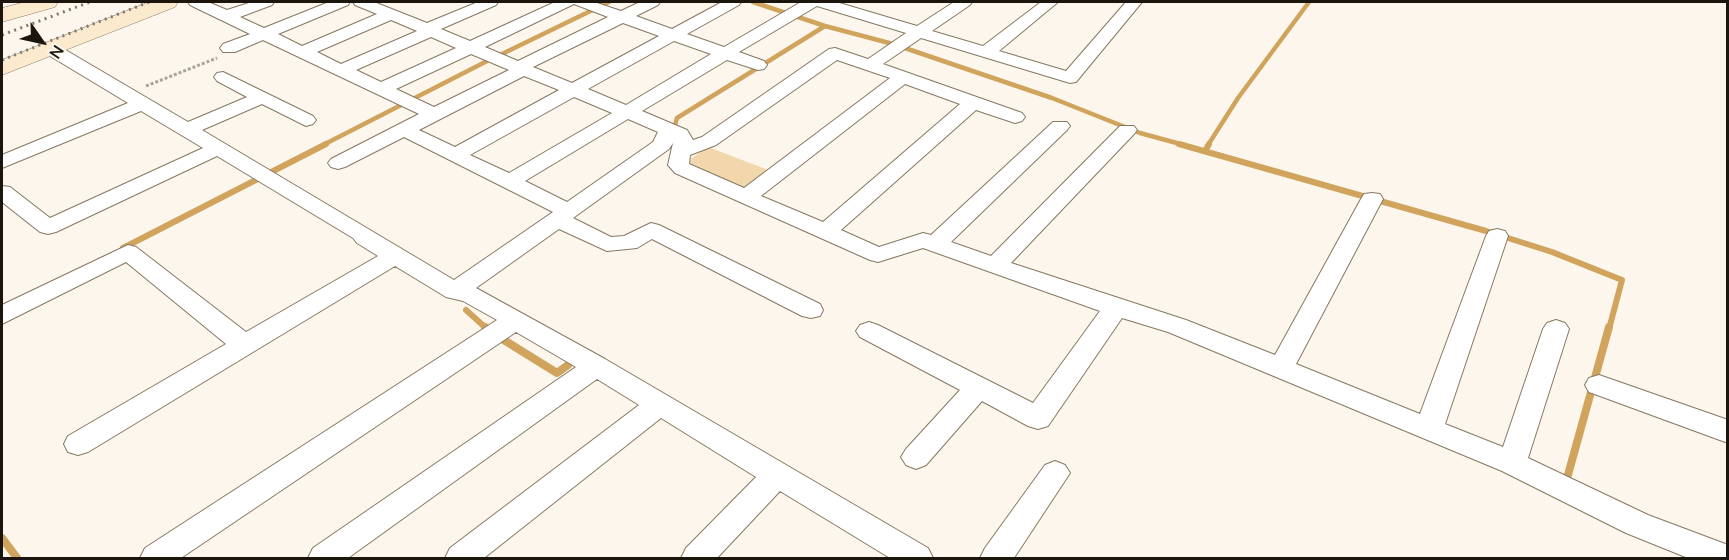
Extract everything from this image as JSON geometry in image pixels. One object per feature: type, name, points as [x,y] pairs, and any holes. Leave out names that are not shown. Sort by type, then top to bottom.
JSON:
[{"type":"main road","points":[[2,15],[46,2]]},
{"type":"main road","points":[[2,68],[167,2]]},
{"type":"street","points":[[196,2],[434,114]]},
{"type":"street","points":[[226,16],[266,2]]},
{"type":"street","points":[[229,48],[342,2]]},
{"type":"street","points":[[361,2],[669,129],[683,138],[678,165],[682,169],[878,255],[923,240],[1177,326],[1512,463],[1637,524],[1723,558]]},
{"type":"street","points":[[302,52],[408,2]]},
{"type":"street","points":[[342,70],[490,2]]},
{"type":"street","points":[[382,89],[567,2]]},
{"type":"street","points":[[580,2],[758,65]]},
{"type":"street","points":[[338,163],[652,2]]},
{"type":"street","points":[[455,155],[733,2]]},
{"type":"street","points":[[509,182],[812,2]]},
{"type":"street","points":[[821,2],[874,11],[919,31],[1070,78],[1134,2]]},
{"type":"street","points":[[870,65],[964,2]]},
{"type":"street","points":[[986,52],[1050,2]]},
{"type":"street","points":[[51,49],[362,233],[365,238],[395,256],[455,291],[470,294],[502,330],[596,366],[917,558]]},
{"type":"street","points":[[681,152],[709,141],[835,53],[1015,117]]},
{"type":"street","points":[[223,77],[306,120]]},
{"type":"street","points":[[746,197],[903,77]]},
{"type":"street","points":[[187,129],[263,97]]},
{"type":"street","points":[[2,162],[135,98]]},
{"type":"street","points":[[825,232],[974,102]]},
{"type":"street","points":[[934,244],[1060,126]]},
{"type":"street","points":[[455,291],[563,219],[662,145],[669,129]]},
{"type":"street","points":[[404,130],[509,182],[563,219],[607,244],[629,243],[651,230],[811,310]]},
{"type":"street","points":[[995,265],[1127,130]]},
{"type":"street","points":[[2,192],[48,227],[219,148]]},
{"type":"street","points":[[1281,368],[1372,199]]},
{"type":"street","points":[[1429,429],[1497,236]]},
{"type":"street","points":[[2,315],[128,252],[245,345]]},
{"type":"street","points":[[78,444],[395,256]]},
{"type":"street","points":[[869,331],[1038,418],[1116,307]]},
{"type":"street","points":[[1512,463],[1556,329]]},
{"type":"street","points":[[156,558],[502,330]]},
{"type":"street","points":[[324,558],[596,366]]},
{"type":"street","points":[[1599,385],[1728,432]]},
{"type":"street","points":[[916,458],[979,387]]},
{"type":"street","points":[[461,558],[660,404]]},
{"type":"street","points":[[996,558],[1055,473]]},
{"type":"street","points":[[697,558],[777,475]]},
{"type":"path","points":[[135,98],[233,52],[229,48]]},
{"type":"shaded area","points":[[708,147],[771,171],[752,185],[742,187],[691,166],[689,160]]},
{"type":"waterway","points":[[502,54],[609,2]]},
{"type":"waterway","points":[[753,2],[825,26]]},
{"type":"waterway","points":[[1208,145],[1238,98],[1309,2]]},
{"type":"waterway","points":[[675,125],[677,118],[825,26]]},
{"type":"waterway","points":[[825,26],[893,44],[1052,98],[1140,133],[1184,145]]},
{"type":"waterway","points":[[323,145],[491,59]]},
{"type":"waterway","points":[[123,248],[326,144]]},
{"type":"waterway","points":[[1179,144],[1486,231],[1552,252],[1622,280],[1609,329]]},
{"type":"waterway","points":[[1205,151],[1209,144]]},
{"type":"waterway","points":[[466,310],[487,329]]},
{"type":"waterway","points":[[485,327],[491,332]]},
{"type":"waterway","points":[[1566,482],[1609,327]]},
{"type":"waterway","points":[[499,337],[557,373],[568,365]]},
{"type":"waterway","points":[[2,538],[17,558]]},
{"type":"railway","points":[[2,35],[90,2]]},
{"type":"railway","points":[[2,60],[149,2]]}]
